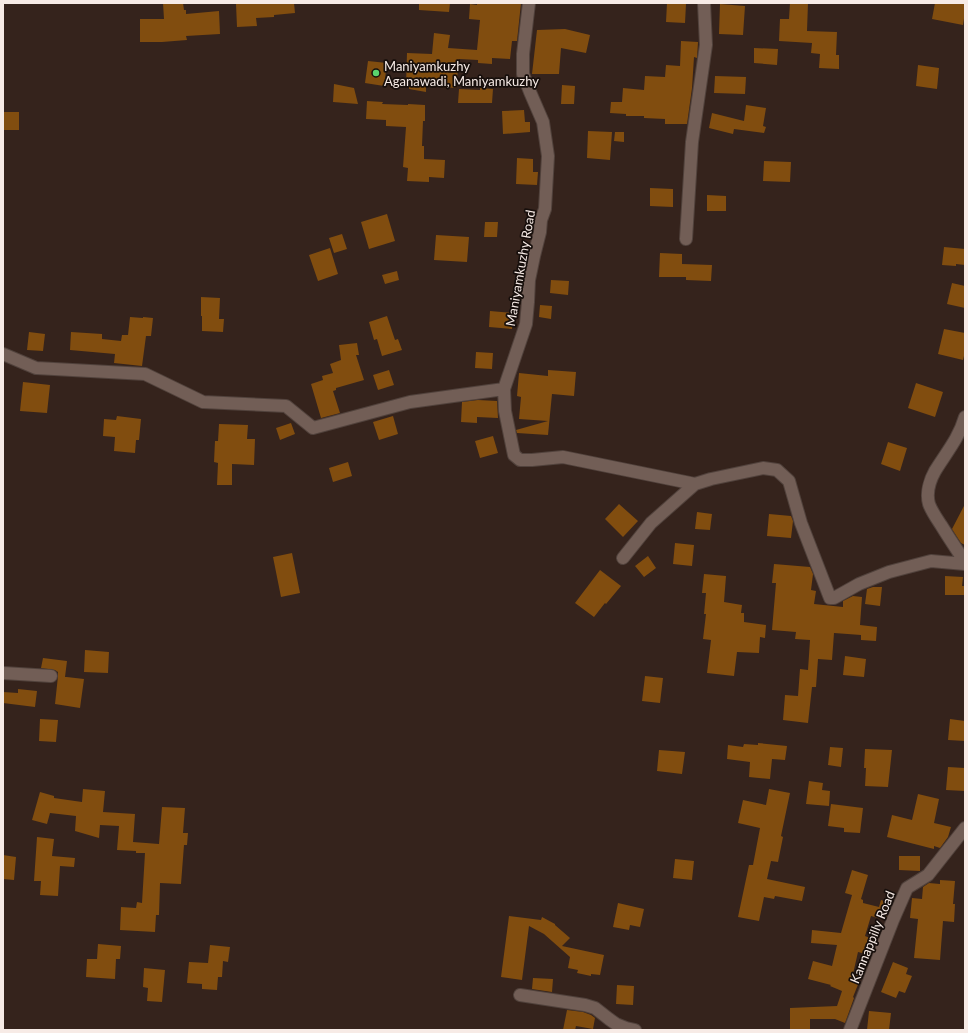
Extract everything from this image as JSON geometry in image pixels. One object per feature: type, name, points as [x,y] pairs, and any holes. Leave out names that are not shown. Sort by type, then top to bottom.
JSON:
[{"type":"street","name":"Maniyamkuzhy Road","points":[[529,3],[523,54],[523,74],[543,122],[548,156],[544,209],[529,280],[526,324],[504,389],[505,411],[514,455],[520,460],[563,457],[695,484]]},
{"type":"street","points":[[686,239],[692,142],[706,45],[704,3]]},
{"type":"street","points":[[3,354],[36,368],[146,374],[203,402],[286,406],[313,428],[410,402],[504,389]]},
{"type":"street","points":[[965,417],[959,435],[930,482],[928,492],[929,503],[933,513],[965,563]]},
{"type":"street","points":[[623,558],[651,523],[695,484],[762,468],[777,470],[789,480],[800,523],[830,598],[834,598],[859,584],[889,572],[931,561],[965,563]]},
{"type":"street","points":[[3,673],[51,676]]},
{"type":"street","name":"Kannappilly Road","points":[[850,1030],[907,888],[928,875],[965,828]]},
{"type":"street","points":[[520,995],[585,1005],[595,1008],[606,1025],[616,1024],[636,1030]]},
{"type":"building","points":[[163,3],[183,3],[186,14],[219,11],[220,34],[186,36],[187,40],[140,42],[140,19],[164,19]]},
{"type":"building","points":[[294,3],[295,13],[274,15],[274,17],[256,18],[257,26],[237,27],[236,4]]},
{"type":"building","points":[[419,3],[450,3],[449,12],[419,10]]},
{"type":"building","points":[[477,3],[521,3],[517,41],[512,41],[510,59],[492,58],[492,64],[478,63],[478,60],[459,59],[456,88],[426,86],[426,92],[409,89],[409,86],[406,86],[407,53],[432,54],[434,33],[450,35],[448,48],[477,50],[480,20],[469,19],[470,4],[477,5]]},
{"type":"building","points":[[667,3],[686,4],[685,23],[666,22]]},
{"type":"building","points":[[790,3],[808,3],[807,31],[837,32],[836,55],[839,55],[839,69],[819,68],[820,54],[811,53],[812,43],[779,41],[780,19],[789,19]]},
{"type":"building","points":[[935,3],[965,4],[963,25],[932,19]]},
{"type":"building","points":[[720,4],[745,6],[743,35],[719,34]]},
{"type":"building","points":[[565,29],[590,35],[586,53],[561,48],[559,74],[532,74],[537,30]]},
{"type":"building","points":[[681,41],[698,42],[697,58],[694,57],[692,88],[687,124],[665,124],[665,119],[644,118],[644,116],[626,116],[626,114],[610,113],[611,102],[622,102],[623,88],[644,90],[645,76],[665,77],[666,65],[680,66]]},
{"type":"building","points":[[754,48],[778,49],[777,65],[754,63]]},
{"type":"building","name":"Maniyamkuzhy Aganawadi, Maniyamkuzhy","points":[[368,61],[387,63],[384,86],[365,83]]},
{"type":"building","points":[[918,65],[939,68],[937,89],[916,86]]},
{"type":"building","points":[[715,76],[746,77],[745,94],[714,93]]},
{"type":"building","points":[[334,84],[354,88],[358,104],[333,102]]},
{"type":"building","points":[[562,85],[575,86],[574,104],[561,104]]},
{"type":"building","points":[[480,88],[493,89],[492,103],[458,103],[459,89],[480,90]]},
{"type":"building","points":[[367,101],[383,102],[382,104],[425,105],[422,146],[424,146],[424,159],[445,160],[444,178],[429,177],[429,182],[407,181],[408,168],[403,167],[406,127],[386,126],[386,120],[366,119]]},
{"type":"building","points":[[746,105],[766,108],[763,126],[766,127],[764,133],[734,129],[733,134],[709,128],[712,113],[744,121]]},
{"type":"building","points":[[524,110],[525,122],[530,122],[530,132],[503,134],[502,111]]},
{"type":"building","points":[[3,112],[19,112],[19,130],[3,130]]},
{"type":"building","points":[[588,131],[612,132],[610,160],[587,158]]},
{"type":"building","points":[[615,132],[624,132],[624,142],[614,141]]},
{"type":"building","points":[[517,158],[533,159],[533,172],[538,172],[537,185],[516,184]]},
{"type":"building","points":[[764,161],[791,162],[790,182],[763,181]]},
{"type":"building","points":[[650,188],[673,189],[673,207],[650,206]]},
{"type":"building","points":[[707,195],[726,196],[726,211],[707,211]]},
{"type":"building","points":[[387,214],[395,241],[369,249],[361,222]]},
{"type":"building","points":[[485,222],[498,222],[497,237],[484,237]]},
{"type":"building","points":[[342,234],[347,249],[334,253],[329,238]]},
{"type":"building","points":[[436,235],[469,237],[467,262],[434,260]]},
{"type":"building","points":[[944,247],[965,249],[965,265],[942,265]]},
{"type":"building","points":[[330,248],[338,274],[318,281],[309,255]]},
{"type":"building","points":[[660,253],[682,254],[682,264],[712,265],[711,281],[686,280],[686,277],[659,277]]},
{"type":"building","points":[[397,271],[399,280],[385,284],[382,275]]},
{"type":"building","points":[[551,280],[569,281],[568,295],[550,293]]},
{"type":"building","points":[[952,283],[965,286],[965,308],[947,304]]},
{"type":"building","points":[[201,297],[220,298],[219,319],[224,319],[223,332],[202,331]]},
{"type":"building","points":[[540,305],[552,306],[551,319],[539,317]]},
{"type":"building","points":[[490,311],[513,313],[512,329],[489,327]]},
{"type":"building","points":[[387,316],[395,340],[398,339],[402,350],[382,356],[377,339],[374,340],[369,322]]},
{"type":"building","points":[[130,317],[153,318],[151,336],[146,336],[142,366],[114,363],[115,354],[70,350],[71,332],[102,334],[102,339],[121,341],[122,335],[128,335]]},
{"type":"building","points":[[944,329],[965,333],[965,352],[963,360],[938,354]]},
{"type":"building","points":[[29,332],[45,334],[43,351],[27,350]]},
{"type":"building","points":[[357,343],[359,355],[356,355],[364,380],[336,388],[336,390],[333,391],[340,413],[321,418],[311,384],[323,380],[322,376],[333,373],[330,364],[341,360],[339,345]]},
{"type":"building","points":[[476,352],[493,353],[492,369],[475,368]]},
{"type":"building","points":[[389,370],[394,385],[378,390],[373,375]]},
{"type":"building","points":[[548,370],[576,372],[574,396],[552,394],[548,435],[517,433],[516,430],[548,421],[519,419],[521,397],[517,396],[519,373],[548,376]]},
{"type":"building","points":[[23,382],[50,385],[47,413],[20,411]]},
{"type":"building","points":[[916,383],[943,392],[935,417],[908,408]]},
{"type":"building","points":[[478,400],[497,401],[498,418],[477,417],[477,423],[461,422],[462,402]]},
{"type":"building","points":[[117,416],[141,419],[139,440],[136,440],[135,453],[114,451],[115,437],[103,436],[104,419],[116,420]]},
{"type":"building","points":[[393,416],[398,434],[379,440],[373,422]]},
{"type":"building","points":[[291,423],[295,434],[280,440],[276,428]]},
{"type":"building","points":[[219,424],[248,425],[247,439],[255,439],[254,465],[232,464],[232,485],[217,485],[218,463],[214,462],[215,441],[218,441]]},
{"type":"building","points":[[493,436],[498,453],[480,458],[475,441]]},
{"type":"building","points":[[888,442],[907,448],[900,471],[881,464]]},
{"type":"building","points":[[348,462],[352,476],[333,482],[329,468]]},
{"type":"building","points":[[619,504],[638,521],[623,537],[605,519]]},
{"type":"building","points":[[965,504],[965,545],[961,543],[952,529]]},
{"type":"building","points":[[697,512],[712,514],[710,530],[695,529]]},
{"type":"building","points":[[769,514],[791,516],[793,521],[791,538],[767,536]]},
{"type":"building","points":[[675,543],[694,545],[692,566],[673,564]]},
{"type":"building","points":[[292,553],[300,593],[281,597],[273,557]]},
{"type":"building","points":[[648,556],[656,568],[644,577],[635,566]]},
{"type":"building","points":[[774,564],[810,567],[813,574],[811,590],[816,591],[814,604],[843,607],[843,601],[853,596],[862,597],[860,625],[877,627],[876,641],[861,640],[861,635],[834,633],[832,660],[818,659],[816,687],[812,687],[808,723],[783,720],[785,695],[798,696],[800,669],[808,670],[810,640],[795,639],[796,632],[772,630],[776,583],[772,583]]},
{"type":"building","points":[[600,570],[621,586],[594,617],[575,603]]},
{"type":"building","points":[[704,574],[726,576],[724,602],[742,605],[741,613],[744,613],[744,622],[766,625],[765,638],[760,637],[759,653],[737,652],[734,676],[707,673],[711,640],[703,639],[706,614],[704,614],[706,593],[702,593]]},
{"type":"building","points":[[945,576],[963,577],[962,586],[965,586],[965,595],[945,595]]},
{"type":"building","points":[[882,587],[880,606],[865,604],[867,589]]},
{"type":"building","points":[[85,650],[109,652],[108,673],[84,672]]},
{"type":"building","points":[[845,656],[866,659],[864,677],[843,675]]},
{"type":"building","points":[[43,658],[67,661],[65,677],[58,676],[58,672],[55,670],[41,668]]},
{"type":"building","points":[[58,676],[84,679],[80,708],[55,704]]},
{"type":"building","points":[[645,676],[663,678],[660,703],[642,701]]},
{"type":"building","points":[[18,689],[37,691],[35,707],[3,703],[3,692],[18,693]]},
{"type":"building","points":[[40,719],[58,720],[56,742],[39,741]]},
{"type":"building","points":[[950,719],[965,721],[965,741],[948,740]]},
{"type":"building","points":[[758,743],[787,746],[785,760],[772,759],[770,779],[749,777],[750,762],[727,759],[728,745],[743,747],[744,744],[758,745]]},
{"type":"building","points":[[830,747],[843,748],[841,767],[828,765]]},
{"type":"building","points":[[865,749],[892,750],[888,787],[865,786]]},
{"type":"building","points":[[659,750],[685,752],[682,774],[657,771]]},
{"type":"building","points":[[948,767],[965,768],[965,791],[946,790]]},
{"type":"building","points":[[809,781],[823,783],[822,790],[830,791],[829,806],[806,804]]},
{"type":"building","points":[[83,789],[105,791],[103,812],[135,814],[133,842],[159,844],[162,807],[185,808],[183,833],[188,833],[187,845],[184,845],[181,884],[160,883],[159,915],[156,915],[155,932],[120,930],[121,907],[136,908],[137,902],[142,903],[145,853],[117,850],[119,826],[100,825],[99,838],[75,831],[76,816],[50,813],[47,824],[32,820],[40,792],[54,796],[54,798],[82,802]]},
{"type":"building","points":[[769,789],[790,793],[781,836],[783,837],[778,862],[771,861],[767,879],[805,887],[802,901],[775,896],[774,899],[764,897],[759,921],[738,917],[749,865],[753,865],[760,828],[738,823],[743,800],[766,805]]},
{"type":"building","points":[[918,794],[939,799],[934,823],[951,827],[948,837],[940,848],[934,846],[934,849],[887,837],[892,815],[912,820]]},
{"type":"building","points":[[831,804],[863,808],[860,833],[844,832],[844,828],[828,826]]},
{"type":"building","points":[[37,837],[54,839],[52,856],[75,858],[74,867],[60,866],[58,896],[40,895],[41,881],[34,881]]},
{"type":"building","points":[[3,855],[16,857],[14,880],[3,879]]},
{"type":"building","points":[[899,856],[920,856],[920,871],[899,870]]},
{"type":"building","points":[[675,859],[694,861],[692,880],[673,878]]},
{"type":"building","points":[[852,870],[868,875],[861,899],[863,900],[863,903],[879,907],[881,900],[890,903],[887,915],[885,920],[871,916],[865,936],[870,938],[866,954],[858,952],[853,974],[861,977],[845,1023],[835,1019],[810,1019],[810,1030],[790,1030],[790,1008],[837,1006],[842,991],[830,986],[831,985],[808,979],[813,961],[832,966],[837,945],[811,943],[812,930],[841,933],[852,895],[845,893]]},
{"type":"building","points":[[940,880],[955,881],[953,904],[955,904],[954,922],[943,921],[940,960],[914,958],[918,919],[910,918],[912,898],[922,899],[923,887],[929,883],[940,884]]},
{"type":"building","points":[[618,903],[644,909],[640,927],[630,925],[629,930],[613,927]]},
{"type":"building","points":[[509,916],[541,920],[542,917],[555,924],[570,938],[562,946],[604,955],[600,975],[591,974],[591,976],[577,973],[578,970],[568,968],[570,957],[544,934],[529,926],[522,980],[501,977]]},
{"type":"building","points":[[98,944],[121,946],[120,959],[116,959],[115,979],[86,977],[87,959],[97,959]]},
{"type":"building","points":[[210,945],[230,947],[228,962],[223,961],[222,977],[218,977],[217,990],[202,989],[202,984],[187,983],[189,962],[208,963]]},
{"type":"building","points":[[893,962],[908,968],[906,974],[912,976],[905,993],[899,991],[896,998],[881,992]]},
{"type":"building","points":[[144,968],[165,970],[162,1002],[147,1001],[148,988],[143,987]]},
{"type":"building","points":[[533,978],[553,979],[552,992],[532,989]]},
{"type":"building","points":[[617,985],[634,986],[633,1005],[616,1004]]},
{"type":"building","points":[[567,1010],[583,1012],[591,1015],[595,1018],[593,1029],[576,1026],[575,1030],[563,1030]]},
{"type":"building","points":[[869,1011],[891,1013],[889,1030],[867,1030]]},
{"type":"place","name":"Maniyamkuzhy Aganawadi, Maniyamkuzhy","points":[[376,73]]}]
